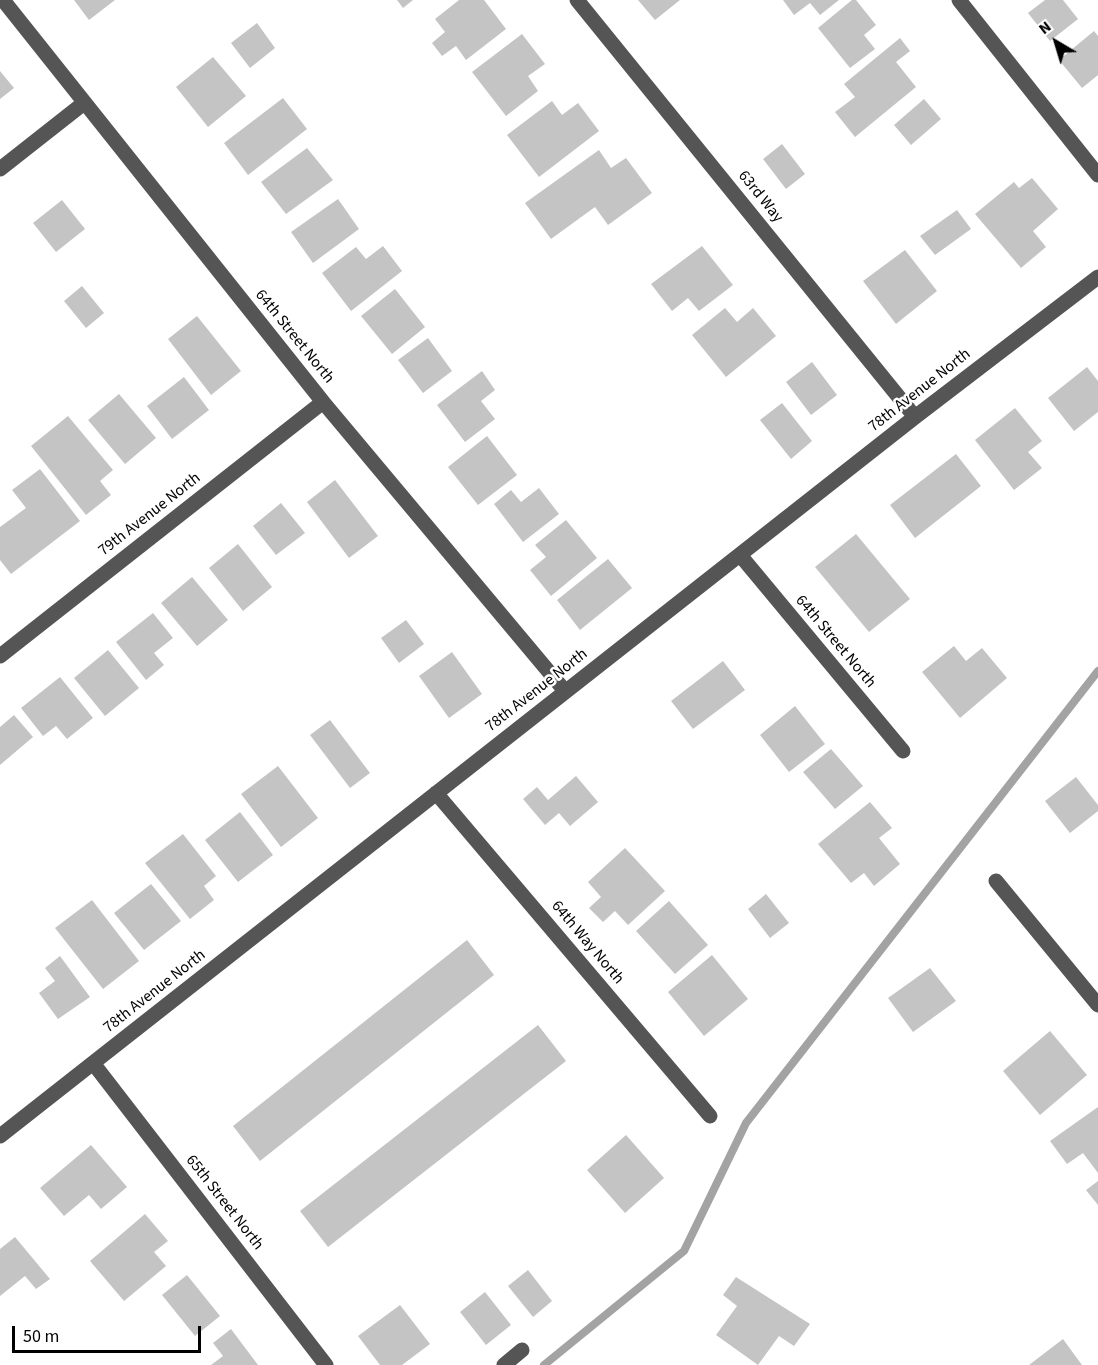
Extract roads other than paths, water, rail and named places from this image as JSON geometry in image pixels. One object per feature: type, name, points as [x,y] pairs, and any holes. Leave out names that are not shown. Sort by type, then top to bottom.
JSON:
[{"type":"street","name":"64th Street North","points":[[3,0],[323,402],[565,691]]},
{"type":"street","name":"63rd Way","points":[[577,0],[915,417]]},
{"type":"street","points":[[959,0],[1098,175]]},
{"type":"street","points":[[0,169],[84,103]]},
{"type":"street","name":"78th Avenue North","points":[[0,1136],[915,417],[1098,277]]},
{"type":"street","name":"79th Avenue North","points":[[0,656],[323,402]]},
{"type":"street","name":"64th Street North","points":[[740,555],[903,751]]},
{"type":"street","name":"64th Way North","points":[[436,793],[710,1116]]},
{"type":"street","points":[[996,881],[1098,1005]]},
{"type":"street","name":"65th Street North","points":[[93,1063],[326,1365]]},
{"type":"street","points":[[504,1365],[522,1350]]},
{"type":"waterway","points":[[544,1365],[684,1251],[746,1123],[1098,671]]}]
